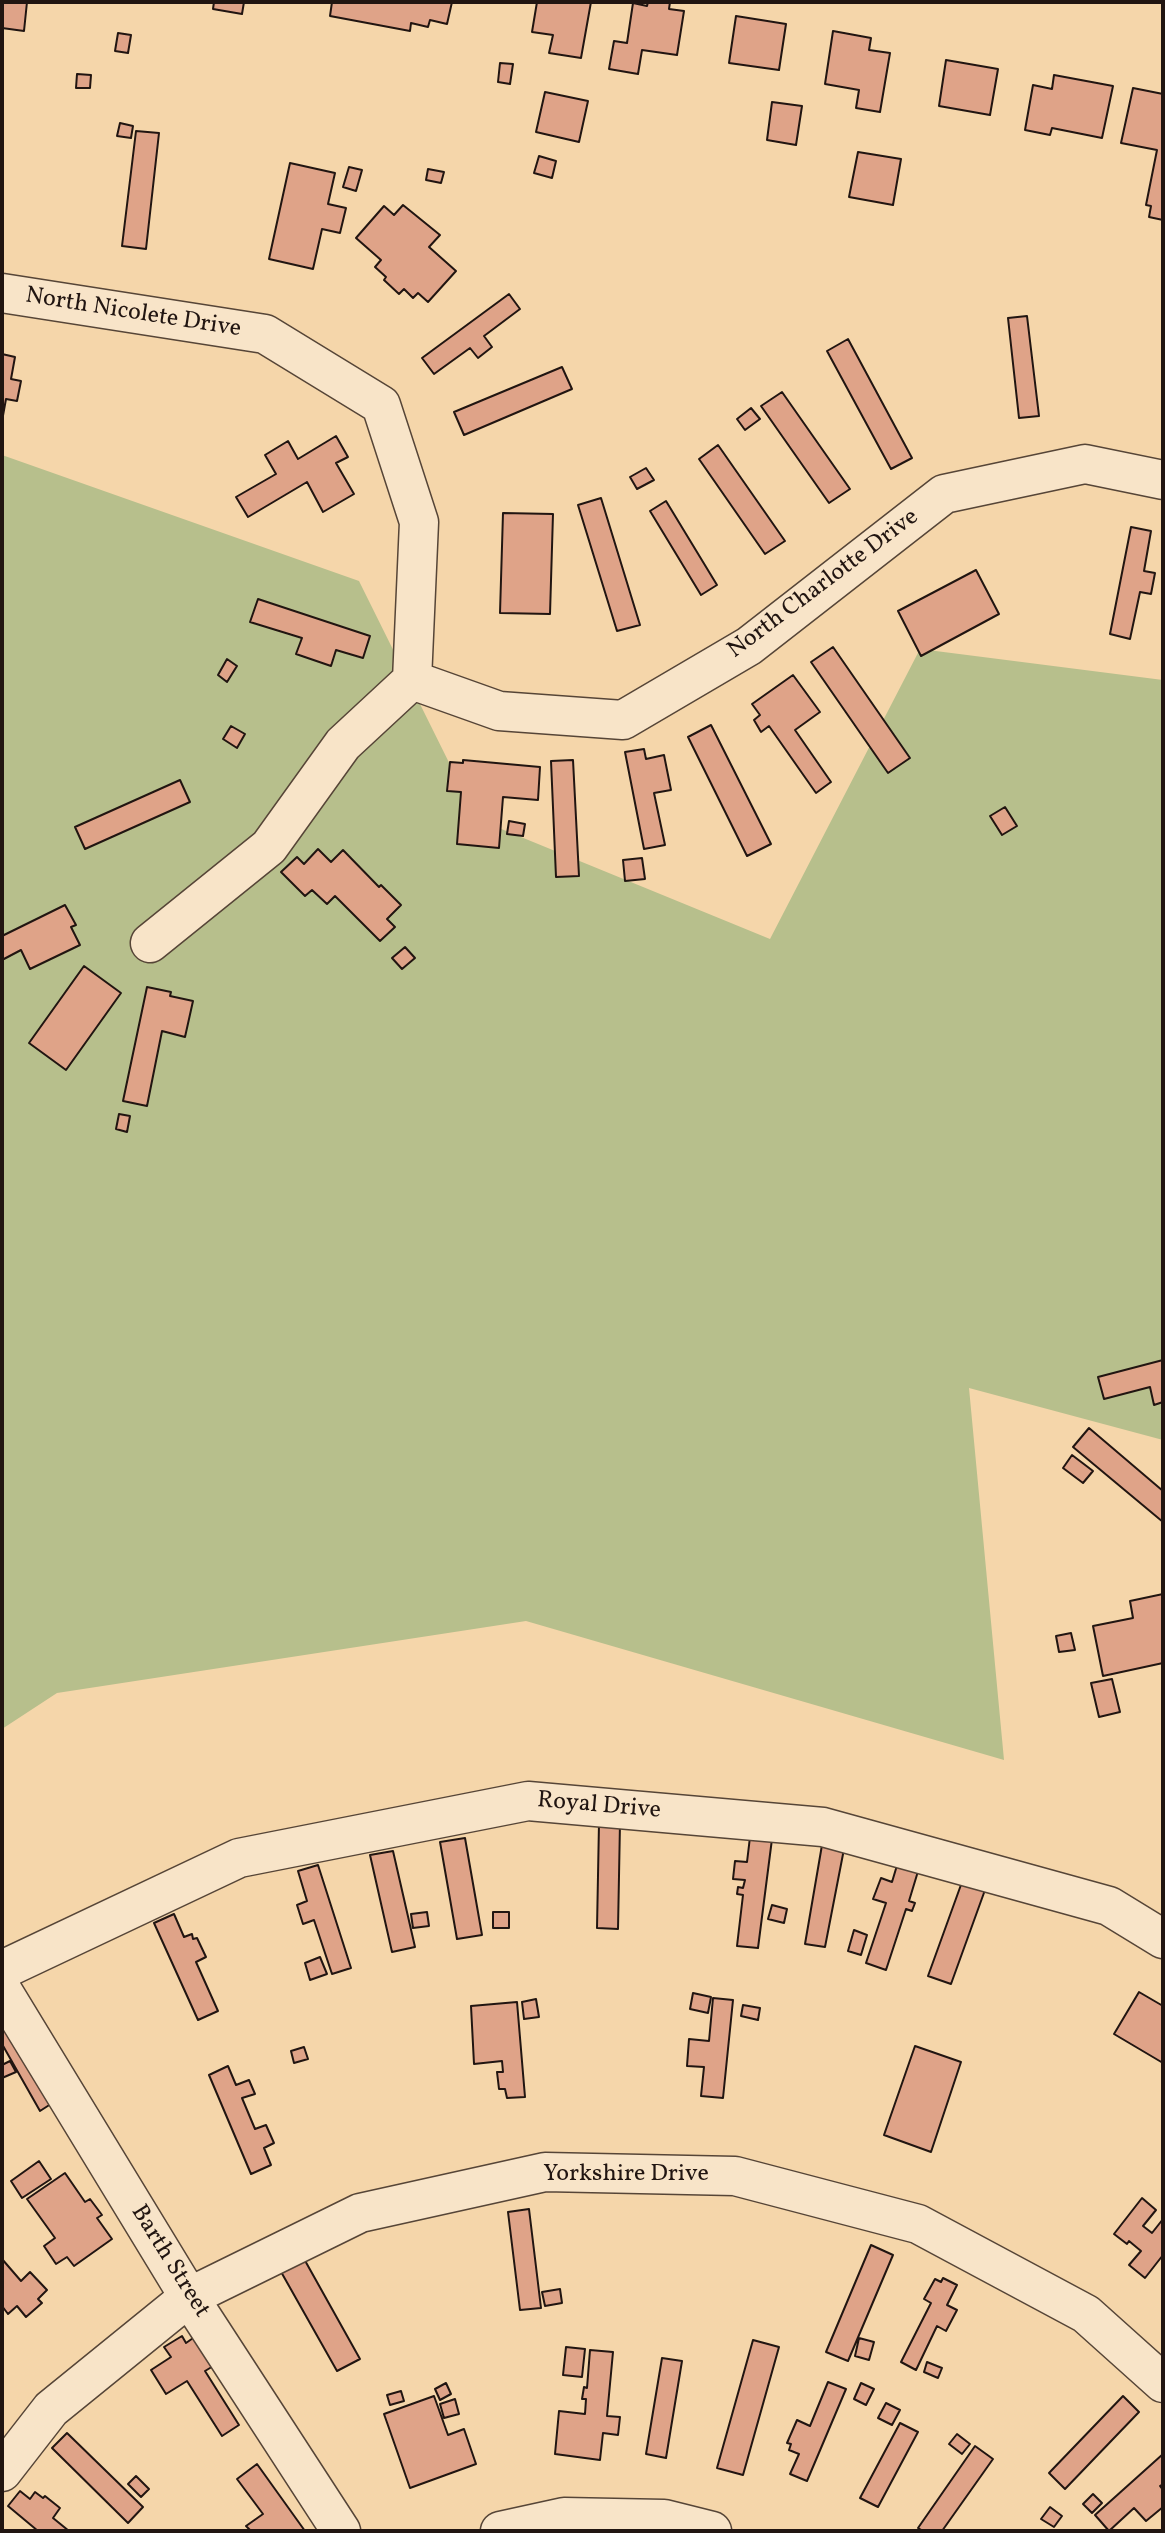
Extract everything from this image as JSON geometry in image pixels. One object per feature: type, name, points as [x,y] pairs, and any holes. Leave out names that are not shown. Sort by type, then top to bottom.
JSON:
[{"type":"street","name":"North Nicolete Drive","points":[[2,293],[265,334],[381,405],[419,522],[412,680]]},
{"type":"street","name":"North Charlotte Drive","points":[[412,680],[499,711],[622,720],[749,646],[944,494],[1085,464],[1163,480]]},
{"type":"street","points":[[150,943],[269,847],[343,744],[412,680]]},
{"type":"street","name":"Royal Drive","points":[[2,1970],[239,1858],[528,1801],[823,1827],[1109,1906],[1163,1939]]},
{"type":"street","name":"Barth Street","points":[[2,1990],[189,2297],[341,2531]]},
{"type":"street","name":"Yorkshire Drive","points":[[2,2472],[51,2409],[189,2297],[360,2213],[545,2172],[735,2176],[918,2224],[1086,2314],[1163,2383]]},
{"type":"street","points":[[500,2531],[564,2517],[664,2519],[712,2531]]},
{"type":"green space","points":[[2,455],[359,581],[477,819],[770,939],[920,649],[1163,680],[1163,1440],[969,1388],[1004,1760],[526,1621],[57,1693],[2,1729]]},
{"type":"building","points":[[2,2],[27,2],[24,31],[2,28]]},
{"type":"building","points":[[214,2],[244,2],[242,14],[213,9]]},
{"type":"building","points":[[332,2],[452,2],[447,24],[430,20],[428,27],[411,23],[410,31],[330,16]]},
{"type":"building","points":[[537,2],[591,2],[581,58],[549,53],[553,35],[532,32]]},
{"type":"building","points":[[648,2],[670,2],[669,9],[684,11],[677,55],[642,50],[638,74],[609,69],[614,41],[627,43],[633,3],[647,6]]},
{"type":"building","points":[[736,16],[786,24],[779,70],[729,63]]},
{"type":"building","points":[[833,31],[871,38],[869,50],[890,53],[880,112],[856,108],[859,90],[825,84]]},
{"type":"building","points":[[118,33],[131,35],[128,53],[115,51]]},
{"type":"building","points":[[946,60],[998,69],[990,115],[939,106]]},
{"type":"building","points":[[500,63],[513,64],[510,84],[498,82]]},
{"type":"building","points":[[77,74],[91,75],[90,88],[76,88]]},
{"type":"building","points":[[1054,75],[1113,86],[1102,138],[1052,128],[1050,135],[1025,130],[1033,85],[1052,89]]},
{"type":"building","points":[[1133,88],[1163,94],[1163,220],[1149,217],[1151,206],[1146,205],[1157,150],[1121,143]]},
{"type":"building","points":[[545,92],[588,101],[579,142],[536,132]]},
{"type":"building","points":[[772,102],[802,106],[796,145],[767,140]]},
{"type":"building","points":[[120,123],[133,126],[131,138],[117,136]]},
{"type":"building","points":[[136,131],[159,133],[146,249],[122,246]]},
{"type":"building","points":[[858,152],[901,159],[893,205],[849,197]]},
{"type":"building","points":[[539,156],[556,161],[552,178],[534,173]]},
{"type":"building","points":[[290,163],[335,173],[328,204],[346,208],[340,233],[322,229],[313,269],[269,259]]},
{"type":"building","points":[[349,167],[362,170],[356,191],[343,187]]},
{"type":"building","points":[[428,169],[444,172],[441,183],[426,180]]},
{"type":"building","points":[[403,205],[440,235],[429,247],[456,271],[428,302],[418,293],[413,298],[404,289],[399,294],[375,267],[381,260],[356,238],[384,206],[394,215]]},
{"type":"building","points":[[509,294],[520,309],[484,336],[492,347],[478,358],[470,348],[434,374],[422,358]]},
{"type":"building","points":[[1027,316],[1039,416],[1019,418],[1008,318]]},
{"type":"building","points":[[848,339],[912,458],[891,469],[827,351]]},
{"type":"building","points":[[2,354],[15,357],[11,379],[21,381],[17,401],[6,399],[2,421]]},
{"type":"building","points":[[562,367],[572,389],[464,435],[454,412]]},
{"type":"building","points":[[782,392],[850,489],[829,503],[761,406]]},
{"type":"building","points":[[751,408],[760,419],[745,430],[737,419]]},
{"type":"building","points":[[336,436],[348,457],[336,463],[354,494],[323,512],[307,482],[248,517],[236,497],[276,474],[265,455],[288,441],[298,459]]},
{"type":"building","points":[[718,445],[785,541],[765,554],[699,459]]},
{"type":"building","points":[[646,468],[654,480],[637,489],[630,477]]},
{"type":"building","points":[[601,498],[640,625],[617,631],[578,505]]},
{"type":"building","points":[[666,501],[717,585],[701,595],[650,511]]},
{"type":"building","points":[[503,513],[553,514],[550,614],[500,613]]},
{"type":"building","points":[[1131,527],[1151,531],[1144,571],[1155,573],[1151,594],[1140,592],[1130,639],[1110,634]]},
{"type":"building","points":[[976,570],[999,614],[921,656],[898,611]]},
{"type":"building","points":[[258,599],[370,636],[363,658],[336,650],[331,666],[296,654],[302,638],[250,622]]},
{"type":"building","points":[[833,647],[910,758],[888,773],[811,662]]},
{"type":"building","points":[[227,659],[237,666],[227,682],[218,675]]},
{"type":"building","points":[[793,675],[820,712],[795,730],[831,782],[816,793],[769,726],[761,732],[754,720],[760,715],[752,704]]},
{"type":"building","points":[[711,725],[771,844],[747,856],[688,737]]},
{"type":"building","points":[[231,726],[245,734],[237,748],[223,739]]},
{"type":"building","points":[[644,749],[646,759],[664,755],[671,790],[654,793],[665,845],[644,849],[625,752]]},
{"type":"building","points":[[463,760],[540,767],[538,800],[503,797],[499,848],[457,844],[461,792],[447,791],[450,762],[463,763]]},
{"type":"building","points":[[573,760],[579,876],[556,877],[551,761]]},
{"type":"building","points":[[180,780],[190,802],[85,849],[75,827]]},
{"type":"building","points":[[1005,807],[1017,826],[1002,835],[990,816]]},
{"type":"building","points":[[509,821],[525,824],[523,836],[507,834]]},
{"type":"building","points":[[318,849],[331,862],[343,850],[401,905],[387,919],[395,927],[380,941],[335,896],[327,904],[312,890],[305,896],[281,872],[297,857],[304,864]]},
{"type":"building","points":[[642,858],[645,879],[625,881],[623,860]]},
{"type":"building","points":[[65,905],[76,925],[71,927],[80,945],[30,969],[21,950],[2,960],[2,936]]},
{"type":"building","points":[[405,947],[415,958],[402,969],[392,958]]},
{"type":"building","points":[[84,966],[121,993],[66,1070],[29,1043]]},
{"type":"building","points":[[147,987],[171,992],[170,996],[193,1001],[185,1037],[162,1031],[147,1106],[123,1101]]},
{"type":"building","points":[[119,1114],[130,1116],[127,1132],[116,1129]]},
{"type":"building","points":[[1163,1360],[1163,1402],[1154,1405],[1150,1387],[1104,1399],[1098,1377]]},
{"type":"building","points":[[1089,1428],[1163,1491],[1163,1522],[1073,1447]]},
{"type":"building","points":[[1072,1455],[1093,1471],[1083,1483],[1063,1468]]},
{"type":"building","points":[[1163,1594],[1163,1663],[1103,1676],[1093,1626],[1133,1618],[1130,1601]]},
{"type":"building","points":[[1071,1633],[1075,1650],[1059,1652],[1056,1636]]},
{"type":"building","points":[[1112,1679],[1120,1712],[1099,1717],[1091,1683]]},
{"type":"building","points":[[599,1823],[620,1823],[618,1929],[597,1928]]},
{"type":"building","points":[[750,1837],[772,1839],[758,1948],[737,1946],[743,1895],[737,1894],[738,1887],[743,1888],[745,1880],[733,1879],[735,1861],[747,1862]]},
{"type":"building","points":[[465,1838],[482,1935],[457,1939],[440,1842]]},
{"type":"building","points":[[822,1845],[844,1849],[825,1947],[805,1944]]},
{"type":"building","points":[[393,1851],[415,1947],[392,1952],[370,1855]]},
{"type":"building","points":[[898,1862],[919,1868],[909,1901],[915,1903],[912,1911],[906,1909],[886,1970],[866,1963],[886,1903],[873,1899],[881,1878],[892,1882]]},
{"type":"building","points":[[318,1865],[351,1968],[332,1974],[314,1920],[303,1924],[297,1905],[307,1901],[298,1871]]},
{"type":"building","points":[[962,1882],[985,1890],[951,1984],[928,1976]]},
{"type":"building","points":[[772,1905],[787,1909],[784,1923],[768,1919]]},
{"type":"building","points":[[427,1912],[429,1926],[413,1928],[411,1914]]},
{"type":"building","points":[[493,1912],[509,1912],[509,1928],[493,1928]]},
{"type":"building","points":[[174,1914],[184,1937],[192,1934],[193,1939],[197,1938],[206,1957],[196,1962],[218,2011],[198,2020],[154,1923]]},
{"type":"building","points":[[854,1930],[867,1935],[861,1955],[848,1951]]},
{"type":"building","points":[[320,1957],[327,1974],[310,1980],[305,1963]]},
{"type":"building","points":[[1139,1992],[1163,2006],[1163,2063],[1114,2034]]},
{"type":"building","points":[[693,1993],[711,1997],[708,2013],[690,2009]]},
{"type":"building","points":[[713,1998],[733,2000],[723,2098],[701,2096],[704,2067],[687,2066],[689,2039],[709,2041]]},
{"type":"building","points":[[536,1999],[539,2017],[524,2019],[522,2002]]},
{"type":"building","points":[[517,2002],[525,2097],[507,2098],[505,2089],[499,2089],[497,2072],[503,2072],[502,2061],[474,2064],[471,2006]]},
{"type":"building","points":[[743,2005],[760,2008],[758,2020],[741,2016]]},
{"type":"building","points":[[2,2018],[57,2100],[40,2111],[2,2044]]},
{"type":"building","points":[[915,2046],[961,2062],[931,2152],[884,2135]]},
{"type":"building","points":[[304,2047],[308,2059],[294,2063],[291,2051]]},
{"type":"building","points":[[10,2061],[16,2072],[2,2078],[2,2065]]},
{"type":"building","points":[[228,2066],[236,2085],[249,2080],[255,2094],[242,2098],[255,2129],[266,2125],[274,2143],[264,2148],[271,2165],[251,2174],[209,2075]]},
{"type":"building","points":[[39,2161],[51,2179],[22,2198],[11,2181]]},
{"type":"building","points":[[65,2173],[85,2202],[90,2199],[102,2215],[97,2218],[112,2239],[74,2266],[67,2257],[56,2264],[44,2246],[55,2238],[27,2199]]},
{"type":"building","points":[[1142,2198],[1156,2210],[1143,2226],[1152,2233],[1163,2219],[1163,2255],[1145,2278],[1129,2265],[1141,2251],[1114,2234]]},
{"type":"building","points":[[529,2209],[541,2308],[520,2310],[508,2212]]},
{"type":"building","points":[[871,2245],[893,2255],[848,2361],[826,2352]]},
{"type":"building","points":[[303,2257],[360,2359],[337,2371],[280,2270]]},
{"type":"building","points":[[2,2259],[21,2281],[30,2272],[47,2290],[38,2299],[42,2303],[26,2317],[17,2306],[8,2314],[2,2306]]},
{"type":"building","points":[[943,2278],[957,2285],[947,2305],[957,2310],[946,2331],[937,2326],[916,2370],[901,2362],[931,2303],[924,2299],[935,2279],[941,2282]]},
{"type":"building","points":[[560,2289],[562,2303],[545,2306],[542,2292]]},
{"type":"building","points":[[182,2336],[186,2343],[196,2336],[215,2365],[205,2371],[239,2425],[222,2436],[187,2381],[166,2394],[151,2370],[171,2357],[164,2347]]},
{"type":"building","points":[[859,2338],[874,2342],[869,2360],[855,2356]]},
{"type":"building","points":[[753,2340],[779,2347],[743,2475],[717,2468]]},
{"type":"building","points":[[566,2347],[585,2349],[582,2377],[563,2375]]},
{"type":"building","points":[[590,2350],[613,2352],[607,2416],[620,2417],[618,2435],[603,2433],[600,2460],[555,2454],[559,2411],[585,2414],[586,2399],[582,2399],[584,2387],[587,2388]]},
{"type":"building","points":[[662,2358],[682,2361],[666,2458],[646,2454]]},
{"type":"building","points":[[927,2362],[942,2368],[938,2378],[924,2372]]},
{"type":"building","points":[[828,2382],[846,2389],[807,2481],[790,2474],[799,2454],[789,2450],[791,2444],[787,2443],[797,2420],[810,2426]]},
{"type":"building","points":[[446,2383],[451,2394],[440,2400],[435,2389]]},
{"type":"building","points":[[861,2383],[874,2389],[866,2405],[854,2399]]},
{"type":"building","points":[[401,2391],[404,2401],[390,2405],[387,2395]]},
{"type":"building","points":[[434,2396],[448,2435],[464,2429],[476,2464],[410,2488],[384,2414]]},
{"type":"building","points":[[1123,2396],[1139,2412],[1065,2489],[1049,2473]]},
{"type":"building","points":[[455,2399],[459,2414],[444,2418],[440,2404]]},
{"type":"building","points":[[886,2403],[900,2410],[892,2425],[878,2418]]},
{"type":"building","points":[[900,2423],[918,2432],[878,2507],[860,2498]]},
{"type":"building","points":[[67,2433],[143,2507],[128,2523],[52,2448]]},
{"type":"building","points":[[957,2434],[970,2444],[962,2454],[949,2444]]},
{"type":"building","points":[[975,2446],[993,2459],[942,2531],[923,2531],[918,2528]]},
{"type":"building","points":[[1163,2454],[1163,2484],[1160,2486],[1163,2490],[1163,2507],[1146,2521],[1134,2508],[1109,2531],[1095,2515]]},
{"type":"building","points":[[257,2464],[305,2531],[251,2531],[246,2526],[263,2514],[237,2479]]},
{"type":"building","points":[[136,2476],[149,2489],[141,2497],[128,2484]]},
{"type":"building","points":[[20,2491],[30,2499],[35,2492],[43,2498],[45,2496],[60,2508],[53,2518],[69,2531],[38,2531],[8,2506]]},
{"type":"building","points":[[1093,2494],[1102,2503],[1092,2513],[1083,2504]]},
{"type":"building","points":[[1050,2507],[1062,2516],[1054,2527],[1041,2519]]}]
